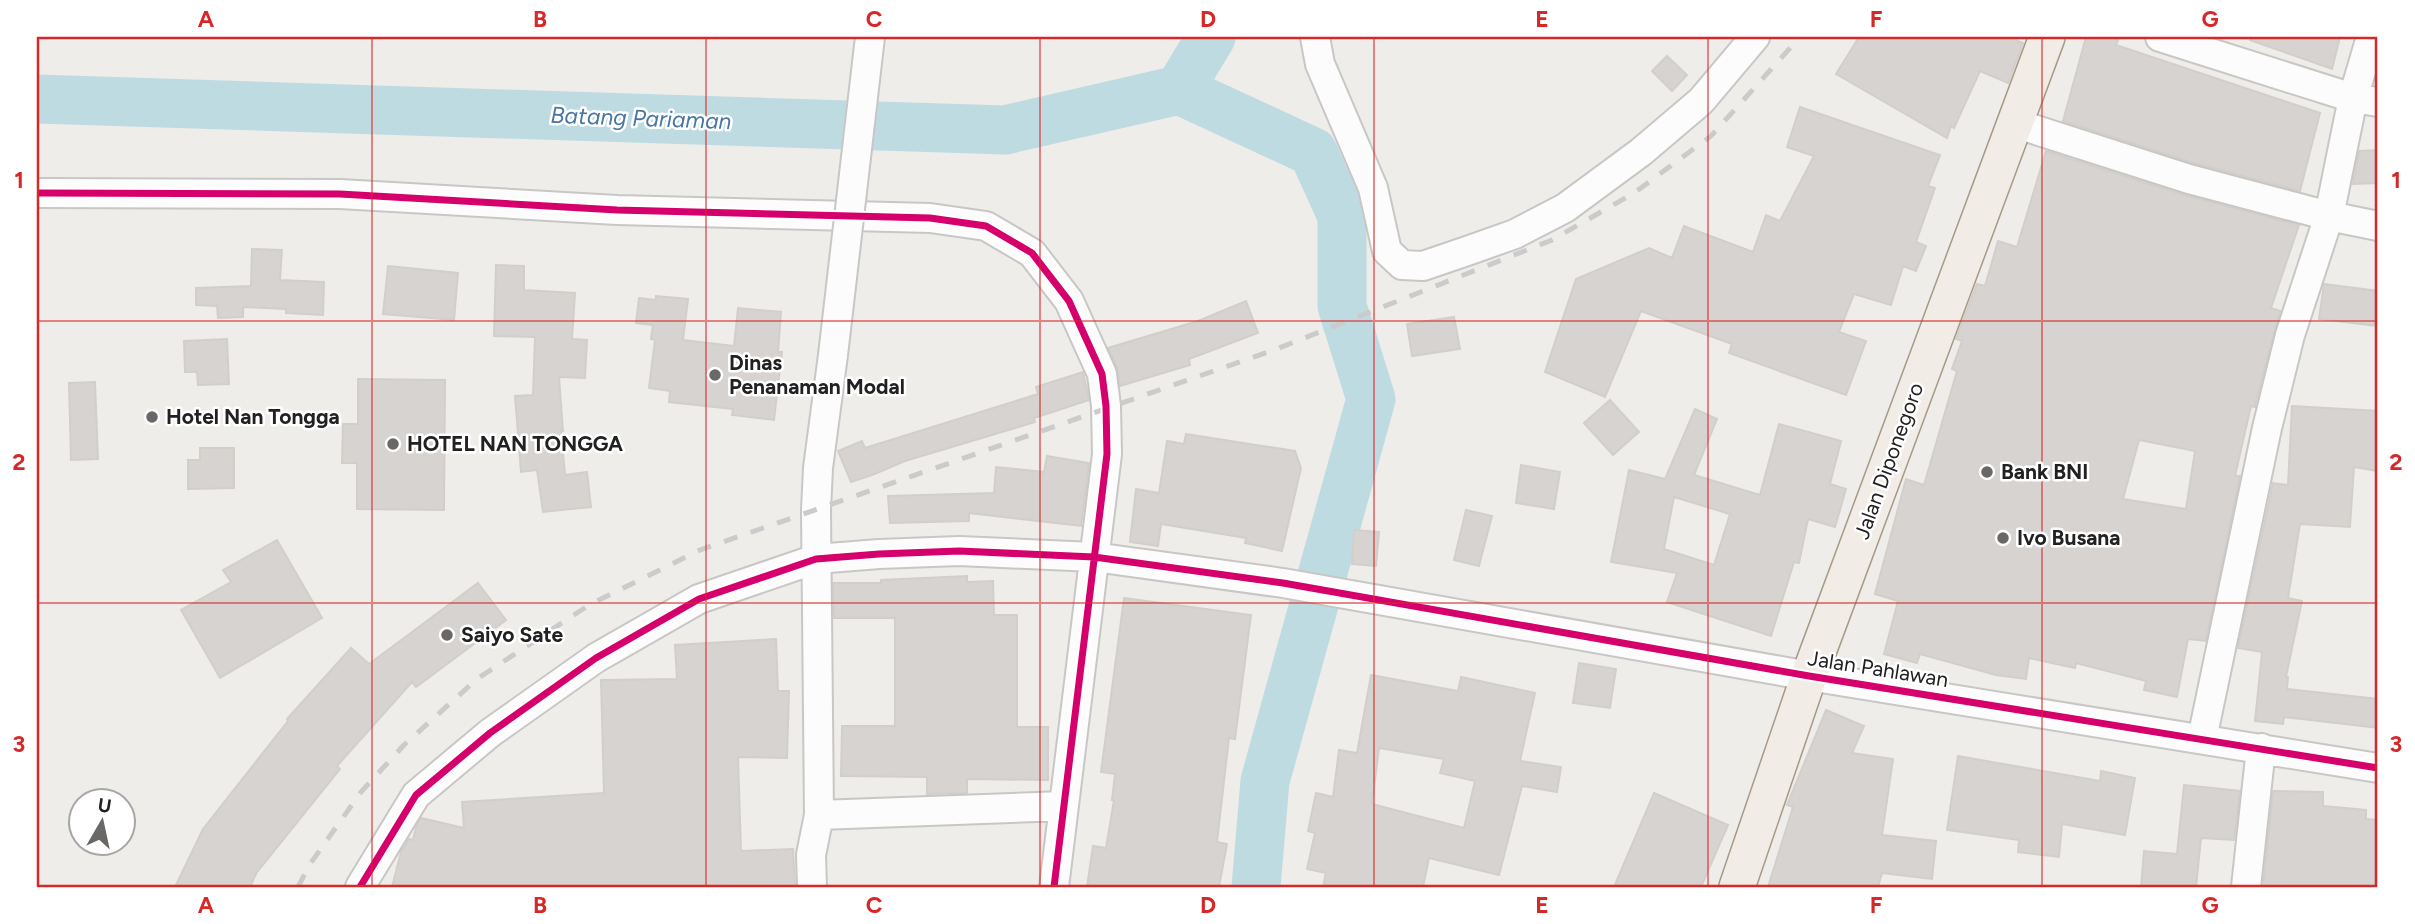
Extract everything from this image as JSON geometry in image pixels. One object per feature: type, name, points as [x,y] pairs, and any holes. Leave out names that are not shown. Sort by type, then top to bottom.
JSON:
[{"type":"main road","name":"Jalan Diponegoro","points":[[1737,887],[1809,676],[2048,37]]},
{"type":"street","points":[[812,887],[811,855],[819,815],[816,559],[818,468],[870,37]]},
{"type":"street","points":[[1315,37],[1320,64],[1373,188],[1387,251],[1402,265],[1423,266],[1515,234],[1565,208],[1641,152],[1701,101],[1755,37]]},
{"type":"street","points":[[2160,37],[2365,100]]},
{"type":"street","points":[[2202,739],[2277,384],[2365,100],[2371,37]]},
{"type":"street","points":[[2014,123],[2189,179],[2329,216],[2378,226]]},
{"type":"street","points":[[37,193],[340,194],[617,210],[930,218],[986,226],[1032,253],[1069,300],[1101,374],[1106,407],[1107,454],[1054,887]]},
{"type":"street","name":"Jalan Pahlawan","points":[[360,887],[416,796],[490,733],[596,658],[699,599],[816,559],[959,551],[1094,557],[1373,597],[1809,676],[2378,768]]},
{"type":"street","points":[[2246,887],[2261,748]]},
{"type":"street","points":[[819,815],[1063,806]]},
{"type":"building","points":[[1859,37],[2008,37],[2023,43],[2008,83],[1980,71],[1947,138],[1836,74]]},
{"type":"building","points":[[2086,37],[2119,37],[2116,45],[2320,113],[2300,191],[2194,163],[2063,121]]},
{"type":"building","points":[[2250,37],[2340,37],[2332,69],[2250,40]]},
{"type":"building","points":[[1667,56],[1687,75],[1672,91],[1652,71]]},
{"type":"building","points":[[1800,107],[1940,155],[1928,186],[1935,188],[1916,242],[1926,246],[1916,271],[1903,266],[1891,305],[1854,294],[1839,332],[1866,341],[1846,395],[1729,353],[1732,344],[1641,311],[1605,397],[1545,372],[1576,279],[1649,248],[1672,258],[1684,226],[1753,252],[1766,215],[1780,221],[1814,156],[1787,147]]},
{"type":"building","points":[[2378,150],[2378,183],[2353,184],[2359,151]]},
{"type":"building","points":[[2046,151],[2184,195],[2299,225],[2271,308],[2280,311],[2255,407],[2251,406],[2235,476],[2240,476],[2206,641],[2188,639],[2177,697],[2144,690],[2146,681],[2076,663],[2075,668],[2029,658],[2026,679],[1996,675],[1920,654],[1917,663],[1884,654],[1898,601],[1875,594],[1906,479],[1924,485],[1957,371],[1952,369],[1962,341],[1956,339],[1977,284],[1985,286],[1998,241],[2017,247]],"holes":[[[2139,440],[2195,451],[2186,509],[2123,499]]]},
{"type":"building","points":[[252,249],[282,250],[280,280],[324,282],[323,315],[286,313],[286,309],[243,307],[243,317],[218,318],[217,306],[196,305],[196,288],[251,286]]},
{"type":"building","points":[[496,265],[524,266],[524,290],[575,293],[572,339],[587,340],[585,378],[559,377],[561,431],[565,475],[587,472],[591,507],[543,512],[537,470],[521,472],[515,396],[533,395],[535,337],[494,336]]},
{"type":"building","points":[[388,266],[458,273],[454,320],[383,314]]},
{"type":"building","points":[[2324,284],[2378,291],[2378,326],[2319,319]]},
{"type":"building","points":[[656,296],[688,299],[683,340],[734,346],[738,308],[781,312],[778,352],[782,352],[774,420],[732,415],[733,409],[669,402],[670,391],[649,388],[655,340],[651,339],[653,325],[636,323],[639,298],[656,300]]},
{"type":"building","points":[[1246,301],[1258,333],[1189,359],[1190,365],[1120,386],[1117,368],[1108,348],[1198,321]]},
{"type":"building","points":[[1454,317],[1460,349],[1412,356],[1407,324]]},
{"type":"building","points":[[227,339],[229,384],[198,385],[197,372],[185,372],[184,341]]},
{"type":"building","points":[[1083,372],[1089,400],[1034,418],[1035,422],[905,461],[851,482],[838,451],[862,441],[865,448],[1038,394],[1036,387]]},
{"type":"building","name":"HOTEL NAN TONGGA","points":[[358,379],[445,380],[444,510],[357,509],[357,463],[342,463],[343,424],[358,424]]},
{"type":"building","points":[[95,382],[98,459],[71,460],[69,383]]},
{"type":"building","points":[[1610,400],[1639,432],[1613,455],[1584,423]]},
{"type":"building","points":[[2292,406],[2378,411],[2378,471],[2354,467],[2350,527],[2300,524],[2288,598],[2302,601],[2286,677],[2287,689],[2378,699],[2378,728],[2284,717],[2283,724],[2255,721],[2262,652],[2238,648],[2273,483],[2288,485]]},
{"type":"building","points":[[1695,409],[1717,419],[1694,475],[1760,495],[1779,424],[1841,441],[1830,484],[1846,489],[1835,527],[1808,519],[1799,563],[1794,562],[1771,636],[1667,602],[1677,573],[1611,562],[1629,470],[1665,479]],"holes":[[[1674,497],[1730,514],[1714,565],[1664,549]]]},
{"type":"building","points":[[1186,434],[1295,451],[1301,468],[1282,551],[1245,543],[1246,538],[1161,524],[1158,546],[1130,542],[1136,489],[1159,493],[1167,441],[1184,444]]},
{"type":"building","points":[[200,448],[234,448],[234,488],[188,489],[188,460],[200,460]]},
{"type":"building","points":[[1047,456],[1089,463],[1081,526],[969,513],[969,521],[890,523],[888,496],[994,493],[996,467],[1044,472]]},
{"type":"building","points":[[1521,465],[1560,472],[1554,509],[1516,503]]},
{"type":"building","points":[[1466,510],[1492,516],[1479,566],[1454,560]]},
{"type":"building","points":[[1354,530],[1379,532],[1376,566],[1352,564]]},
{"type":"building","points":[[277,540],[322,618],[220,678],[181,610],[231,582],[223,570]]},
{"type":"building","points":[[967,576],[967,582],[993,581],[994,615],[1017,615],[1017,727],[1048,727],[1048,780],[967,779],[967,793],[927,794],[927,777],[841,776],[842,726],[895,726],[895,618],[834,618],[833,583],[881,583],[881,580]]},
{"type":"building","points":[[478,583],[506,620],[416,687],[412,682],[337,766],[340,769],[257,872],[250,887],[175,887],[203,829],[287,719],[351,648],[369,664]]},
{"type":"building","points":[[1124,598],[1251,615],[1235,739],[1229,738],[1217,842],[1227,844],[1219,887],[1087,887],[1093,846],[1106,848],[1114,800],[1115,774],[1101,772]]},
{"type":"building","points":[[776,639],[778,691],[789,691],[787,758],[738,757],[741,851],[793,849],[795,887],[392,887],[401,852],[409,839],[413,840],[421,818],[464,828],[462,802],[604,793],[601,680],[677,679],[675,645]]},
{"type":"building","points":[[1579,663],[1616,669],[1610,708],[1573,703]]},
{"type":"building","points":[[1371,675],[1458,691],[1461,677],[1535,693],[1520,761],[1561,767],[1557,792],[1522,786],[1499,875],[1429,858],[1423,887],[1323,887],[1326,873],[1307,869],[1315,833],[1308,831],[1316,793],[1333,797],[1339,750],[1357,753]],"holes":[[[1379,748],[1444,759],[1440,773],[1475,781],[1464,828],[1372,804]]]},
{"type":"building","points":[[1826,710],[1864,726],[1852,753],[1893,759],[1882,835],[1936,841],[1932,879],[1882,873],[1878,887],[1768,887],[1793,807],[1787,805]]},
{"type":"building","points":[[1958,756],[2100,781],[2101,771],[2135,778],[2125,835],[2062,824],[2059,857],[2018,852],[2019,840],[1947,830]]},
{"type":"building","points":[[2184,785],[2240,791],[2234,840],[2201,838],[2196,887],[2141,887],[2144,851],[2177,854]]},
{"type":"building","points":[[2273,791],[2323,792],[2323,806],[2366,810],[2366,819],[2378,820],[2378,887],[2263,887]]},
{"type":"building","points":[[1654,793],[1728,825],[1701,887],[1614,887]]},
{"type":"waterway","name":"Batang Pariaman","points":[[37,99],[1005,130],[1179,90],[1211,37]]},
{"type":"waterway","points":[[1179,90],[1313,152],[1342,216],[1342,306],[1371,399],[1265,781],[1256,887]]},
{"type":"railway","points":[[298,887],[310,864],[361,792],[404,745],[477,679],[589,605],[700,550],[1274,350],[1552,240],[1634,193],[1711,136],[1800,37]]},
{"type":"cycle path","points":[[37,193],[340,194],[617,210],[930,218],[986,226],[1032,253],[1069,301],[1102,374],[1106,406],[1107,454],[1054,887]]},
{"type":"cycle path","points":[[360,887],[416,795],[490,733],[596,658],[699,599],[816,559],[879,554],[959,551],[1094,557],[1283,583],[1809,676],[2378,768]]},
{"type":"place","name":"Dinas Penanaman Modal","points":[[715,375]]},
{"type":"place","name":"Hotel Nan Tongga","points":[[152,417]]},
{"type":"place","name":"HOTEL NAN TONGGA","points":[[393,444]]},
{"type":"place","name":"Bank BNI","points":[[1987,472]]},
{"type":"place","name":"Ivo Busana","points":[[2003,538]]},
{"type":"place","name":"Saiyo Sate","points":[[447,635]]}]
